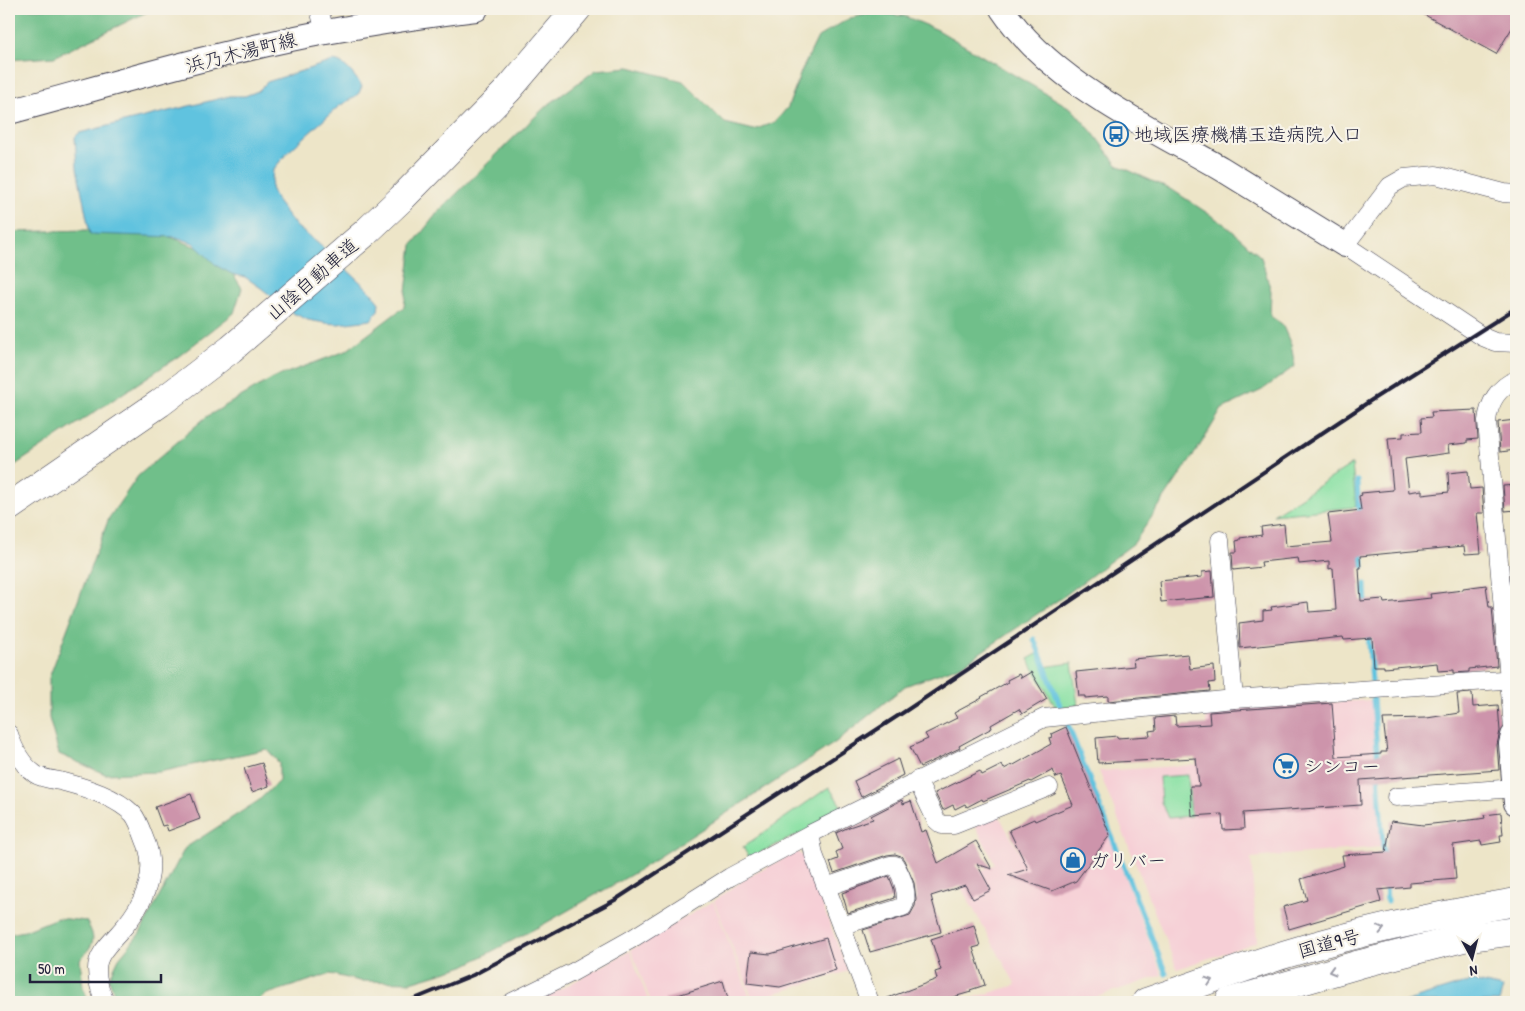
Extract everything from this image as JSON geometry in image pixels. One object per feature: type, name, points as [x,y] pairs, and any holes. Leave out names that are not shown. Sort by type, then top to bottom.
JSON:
[{"type":"highway","name":"山陰自動車道","points":[[361,230],[493,90],[563,9]]},
{"type":"highway","name":"山陰自動車道","points":[[9,506],[160,403],[361,230],[401,199],[508,90],[577,9]]},
{"type":"highway","name":"山陰自動車道","points":[[9,494],[227,345]]},
{"type":"highway","name":"国道9号","points":[[1146,1002],[1287,954],[1349,937],[1430,918],[1516,902]]},
{"type":"highway","name":"国道9号","points":[[1229,1002],[1360,964],[1464,938],[1516,932]]},
{"type":"main road","name":"浜乃木湯町線","points":[[9,112],[268,44],[416,16],[476,9]]},
{"type":"main road","points":[[1002,9],[1014,27],[1043,56],[1107,104],[1222,170],[1345,245]]},
{"type":"main road","points":[[1514,735],[1511,744],[1516,796]]},
{"type":"street","points":[[319,9],[325,32]]},
{"type":"street","points":[[1516,194],[1504,194],[1436,175],[1404,178],[1390,186],[1345,245],[1483,337],[1496,342],[1516,343]]},
{"type":"street","points":[[1514,735],[1512,679],[1487,421],[1492,401],[1499,391],[1516,380]]},
{"type":"street","points":[[1220,540],[1234,699]]},
{"type":"street","points":[[512,1002],[573,972],[630,940],[730,877],[810,834],[1044,718],[1234,699],[1512,679]]},
{"type":"street","points":[[9,734],[21,761],[36,776],[79,786],[113,800],[133,815],[147,848],[150,873],[145,896],[130,921],[102,952],[97,969],[102,995],[106,1002]]},
{"type":"street","points":[[917,780],[936,820],[942,825],[954,825],[1050,787]]},
{"type":"street","points":[[1396,797],[1516,796]]},
{"type":"street","points":[[810,834],[814,855],[870,1002]]},
{"type":"street","points":[[826,887],[890,865],[895,865],[898,870],[906,896],[906,901],[902,907],[841,926]]},
{"type":"shaded area","points":[[1371,700],[1381,847],[1251,858],[1257,942],[1177,969],[1099,771],[1210,764],[1205,710]]},
{"type":"shaded area","points":[[998,814],[1021,856],[1105,825],[1162,975],[1082,1002],[959,1002],[1016,985],[958,882],[995,864],[975,825]]},
{"type":"shaded area","points":[[797,852],[804,857],[848,971],[753,1000],[714,901],[748,877]]},
{"type":"shaded area","points":[[713,901],[751,1000],[744,1002],[651,1002],[631,950]]},
{"type":"shaded area","points":[[630,951],[649,1002],[537,1002]]},
{"type":"green space","points":[[9,9],[158,9],[151,10],[54,57],[9,60]]},
{"type":"green space","points":[[875,13],[904,16],[938,30],[1072,109],[1117,165],[1174,191],[1227,226],[1261,257],[1271,291],[1270,316],[1282,324],[1291,345],[1295,366],[1262,390],[1222,409],[1199,447],[1134,543],[1067,594],[962,665],[905,686],[836,742],[636,872],[544,924],[464,966],[411,982],[360,981],[330,974],[264,995],[257,1002],[117,1002],[109,979],[119,958],[140,933],[185,848],[258,801],[279,781],[279,763],[267,749],[159,772],[105,774],[59,754],[49,718],[49,678],[109,518],[138,476],[206,417],[273,378],[346,351],[404,307],[412,245],[438,212],[545,107],[596,70],[629,67],[683,81],[725,123],[754,130],[775,122],[788,107],[801,72],[818,37],[850,18]]},
{"type":"green space","points":[[87,230],[158,232],[222,257],[242,288],[234,313],[179,356],[9,469],[9,232]]},
{"type":"green space","points":[[1352,464],[1356,507],[1273,515]]},
{"type":"green space","points":[[1039,653],[1044,667],[1072,663],[1078,705],[1056,708],[1028,659]]},
{"type":"green space","points":[[1188,775],[1191,816],[1168,818],[1161,802],[1159,777]]},
{"type":"green space","points":[[829,787],[845,812],[749,858],[743,847]]},
{"type":"green space","points":[[57,918],[86,921],[92,933],[91,946],[80,960],[83,987],[89,1002],[9,1002],[9,934],[25,931]]},
{"type":"water","points":[[333,61],[342,64],[353,74],[362,86],[359,93],[339,106],[287,153],[273,170],[271,188],[278,203],[297,227],[319,244],[370,291],[379,303],[378,311],[371,320],[338,324],[308,320],[293,313],[245,277],[232,274],[217,266],[193,243],[176,237],[90,234],[77,168],[75,137],[79,133],[230,96],[245,96],[258,91],[267,82]]},
{"type":"water","points":[[1472,981],[1503,988],[1499,1002],[1404,1002]]},
{"type":"building","points":[[1414,9],[1516,9],[1516,30],[1512,28],[1496,54]]},
{"type":"building","points":[[1476,410],[1478,439],[1467,440],[1467,443],[1448,445],[1449,453],[1405,459],[1409,492],[1422,490],[1422,495],[1449,492],[1448,473],[1468,471],[1470,489],[1482,488],[1484,513],[1477,513],[1481,553],[1465,554],[1464,546],[1360,556],[1361,601],[1383,599],[1384,603],[1431,598],[1430,594],[1486,585],[1489,607],[1492,607],[1497,666],[1469,669],[1469,672],[1454,673],[1454,670],[1438,671],[1437,663],[1384,668],[1384,666],[1374,666],[1372,638],[1344,640],[1343,637],[1240,648],[1239,623],[1263,620],[1263,611],[1272,610],[1271,607],[1308,602],[1309,612],[1336,610],[1333,568],[1329,569],[1329,561],[1299,564],[1298,558],[1261,562],[1262,567],[1233,570],[1232,552],[1237,552],[1236,541],[1240,540],[1240,538],[1262,535],[1261,527],[1284,524],[1286,546],[1332,542],[1328,514],[1361,510],[1359,496],[1362,495],[1361,493],[1393,490],[1388,438],[1403,437],[1403,433],[1422,432],[1421,418],[1432,417],[1431,412]]},
{"type":"building","points":[[1516,420],[1516,450],[1500,452],[1498,422]]},
{"type":"building","points":[[1516,485],[1516,510],[1505,511],[1503,486]]},
{"type":"building","points":[[1212,571],[1214,597],[1161,602],[1159,581],[1202,577],[1202,572]]},
{"type":"building","points":[[1188,654],[1190,669],[1214,666],[1215,682],[1209,683],[1210,691],[1108,701],[1108,696],[1085,698],[1085,696],[1079,696],[1076,672],[1134,666],[1133,659]]},
{"type":"building","points":[[1031,672],[1047,699],[1022,714],[1019,709],[991,725],[992,728],[959,746],[960,748],[920,767],[910,747],[928,739],[925,734],[957,718],[954,713],[1008,682],[1007,680],[1019,674],[1021,678]]},
{"type":"building","points":[[1472,693],[1473,707],[1498,705],[1500,731],[1497,745],[1499,770],[1360,780],[1361,805],[1243,813],[1244,829],[1223,830],[1222,814],[1192,816],[1190,786],[1199,786],[1196,758],[1098,763],[1096,738],[1150,736],[1149,731],[1156,730],[1155,718],[1175,716],[1176,726],[1210,724],[1209,712],[1332,703],[1336,757],[1381,754],[1381,752],[1387,752],[1383,719],[1427,718],[1459,713],[1457,694]]},
{"type":"building","points":[[1066,727],[1110,835],[1076,881],[1052,891],[1008,875],[1028,869],[1009,830],[1073,805],[1061,776],[1056,778],[1053,770],[1031,782],[983,801],[982,799],[967,807],[965,804],[955,809],[953,805],[943,810],[935,793],[980,771],[982,775],[1002,765],[1004,769],[1012,766],[1051,744],[1049,738],[1052,737],[1051,734]]},
{"type":"building","points":[[898,759],[903,775],[861,797],[854,781]]},
{"type":"building","points":[[262,763],[269,786],[252,792],[244,768]]},
{"type":"building","points":[[191,794],[200,819],[168,831],[166,825],[162,826],[155,807]]},
{"type":"building","points":[[902,800],[903,804],[911,801],[921,832],[926,830],[938,863],[976,841],[992,869],[977,864],[991,890],[973,899],[965,885],[931,896],[941,932],[870,952],[863,930],[910,915],[915,906],[916,899],[914,883],[904,860],[901,856],[895,854],[834,873],[830,862],[838,859],[836,852],[842,849],[836,833],[873,819],[871,816]]},
{"type":"building","points":[[1501,813],[1503,835],[1500,835],[1501,842],[1482,845],[1481,841],[1453,845],[1456,879],[1410,883],[1410,887],[1378,890],[1381,902],[1289,929],[1283,907],[1307,900],[1301,879],[1344,866],[1342,855],[1386,852],[1391,821],[1423,825],[1479,819],[1485,818],[1484,815]]},
{"type":"building","points":[[889,876],[895,898],[848,913],[842,893]]},
{"type":"building","points":[[974,925],[980,946],[973,948],[985,985],[943,1002],[880,1002],[937,979],[935,972],[941,970],[931,939]]},
{"type":"building","points":[[826,938],[836,970],[780,987],[747,983],[751,952],[770,954]]},
{"type":"building","points":[[723,981],[729,1002],[666,1002],[665,999]]},
{"type":"waterway","points":[[1357,481],[1359,515]]},
{"type":"waterway","points":[[1362,551],[1363,566]]},
{"type":"waterway","points":[[1365,584],[1366,606]]},
{"type":"waterway","points":[[1368,632],[1372,681]]},
{"type":"waterway","points":[[1034,639],[1061,708]]},
{"type":"waterway","points":[[1373,699],[1378,761]]},
{"type":"waterway","points":[[1068,725],[1166,974]]},
{"type":"waterway","points":[[1378,774],[1384,858]]},
{"type":"waterway","points":[[1386,884],[1387,902]]},
{"type":"railway","points":[[407,1002],[473,975],[615,900],[907,710],[1370,401],[1516,308]]},
{"type":"place","name":"地域医療機構玉造病院入口","points":[[1116,134]]},
{"type":"place","name":"シンコー","points":[[1286,766]]},
{"type":"place","name":"ガリバー","points":[[1073,860]]}]
